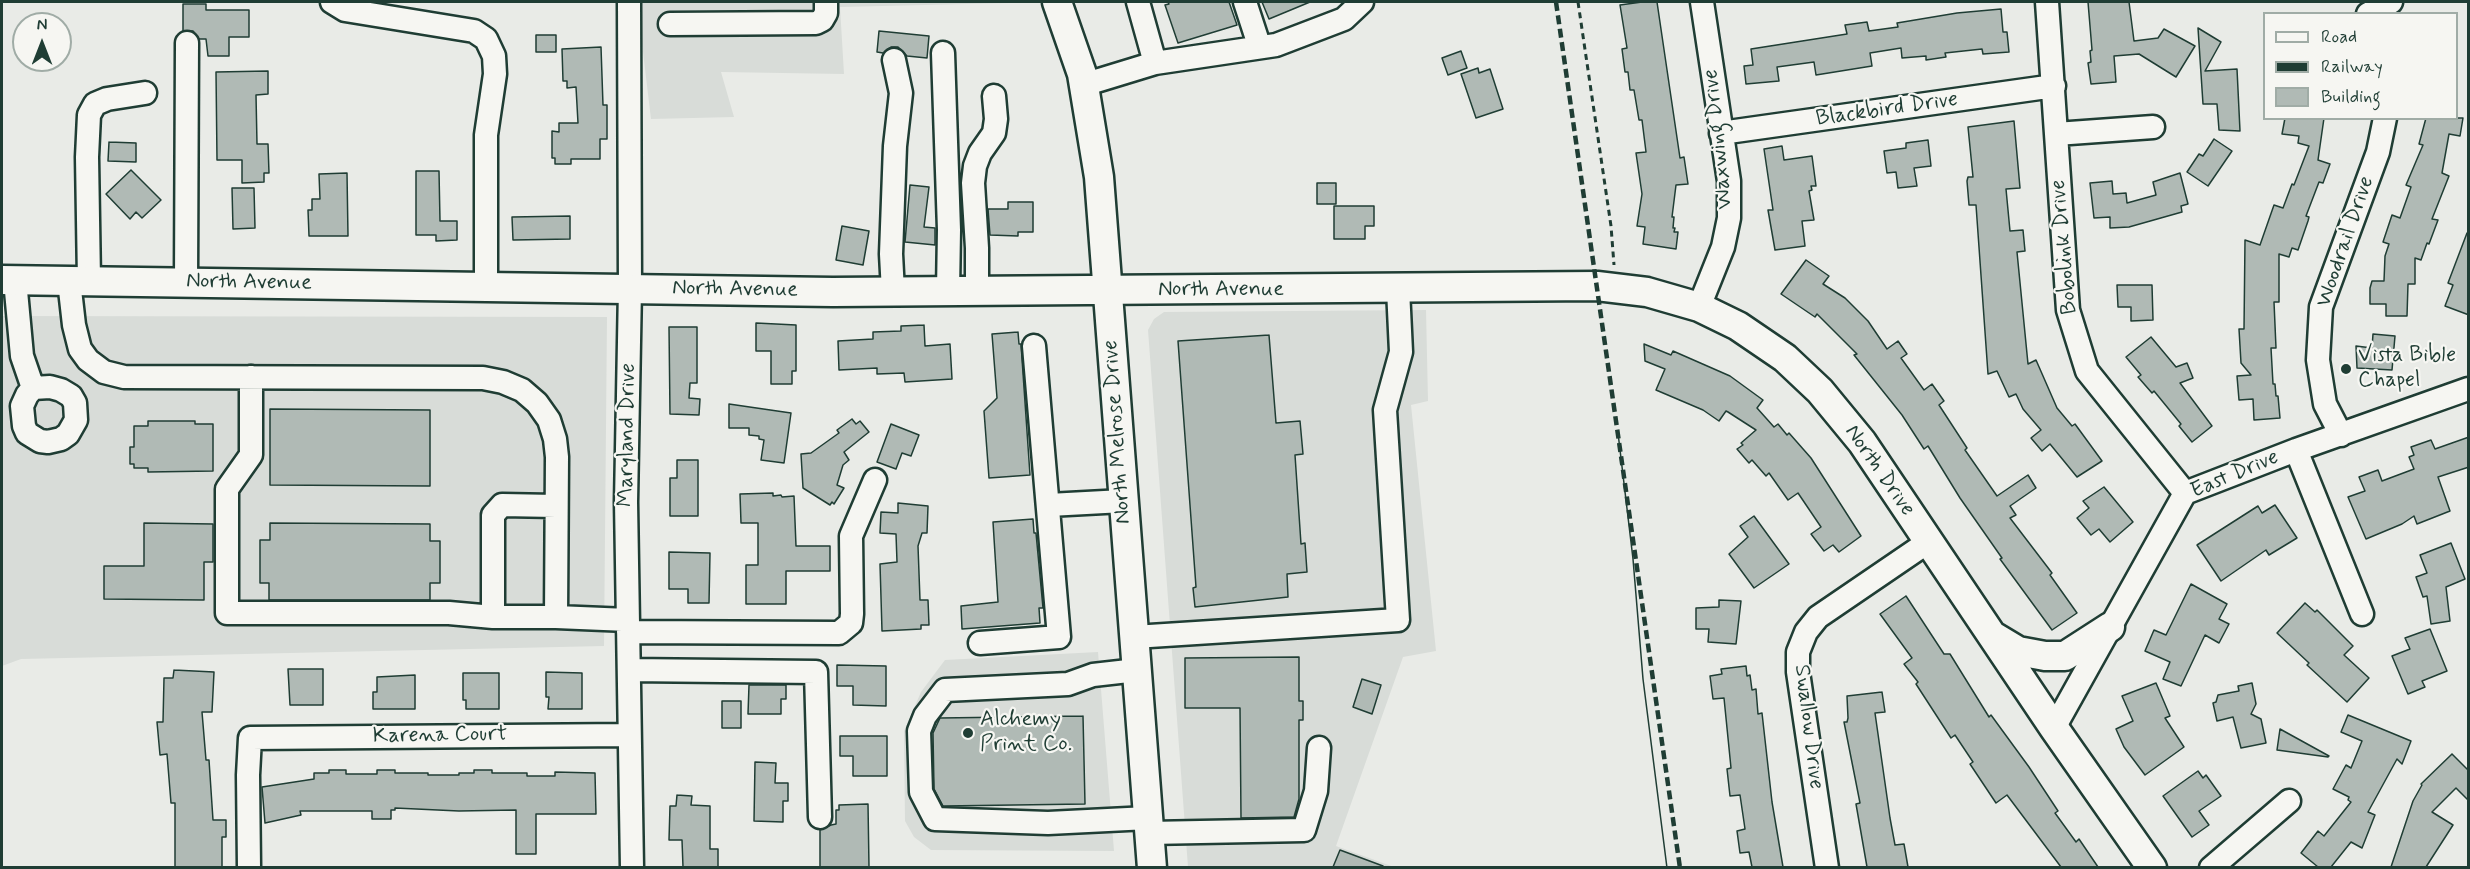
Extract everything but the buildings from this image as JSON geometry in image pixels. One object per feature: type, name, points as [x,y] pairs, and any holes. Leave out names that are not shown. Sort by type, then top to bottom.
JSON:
[{"type":"main road","name":"North Melrose Drive","points":[[1057,2],[1083,85],[1099,177],[1152,867]]},
{"type":"main road","name":"North Avenue","points":[[8,280],[893,292],[1468,289]]},
{"type":"main road","name":"North Drive","points":[[1468,289],[1597,286],[1647,292],[1699,307],[1738,326],[1785,358],[1820,392],[1862,442],[2054,728],[2152,867]]},
{"type":"main road","points":[[1991,634],[2018,651],[2045,656],[2065,656],[2110,627]]},
{"type":"street","points":[[332,2],[345,10],[474,31],[486,39],[494,56],[495,74],[486,135],[486,286]]},
{"type":"street","name":"Maryland Drive","points":[[628,2],[630,288],[626,502],[632,867]]},
{"type":"street","points":[[670,24],[816,22],[822,20],[826,14],[826,2]]},
{"type":"street","points":[[1138,2],[1155,63]]},
{"type":"street","points":[[1245,2],[1259,45]]},
{"type":"street","points":[[1083,85],[1155,63],[1259,45],[1276,45],[1344,19],[1362,2]]},
{"type":"street","name":"Waxwing Drive","points":[[1699,307],[1723,247],[1729,218],[1729,182],[1702,2]]},
{"type":"street","name":"Bobolink Drive","points":[[2047,2],[2068,310],[2087,371],[2185,493]]},
{"type":"street","points":[[2372,12],[2391,2]]},
{"type":"street","points":[[186,282],[187,43]]},
{"type":"street","points":[[943,53],[949,230],[948,291]]},
{"type":"street","points":[[893,292],[891,254],[895,146],[902,93],[894,60]]},
{"type":"street","name":"Blackbird Drive","points":[[1721,133],[2054,86]]},
{"type":"street","points":[[145,93],[107,99],[95,104],[89,115],[79,281],[74,325],[80,349],[87,360],[104,372],[124,377],[483,378],[503,382],[522,390],[537,403],[549,420],[555,439],[557,457],[556,617]]},
{"type":"street","points":[[977,291],[973,183],[975,166],[980,153],[994,133],[996,119],[994,96]]},
{"type":"street","name":"Woodrail Drive","points":[[2341,435],[2325,404],[2318,360],[2321,307],[2378,152],[2385,120]]},
{"type":"street","points":[[2056,134],[2153,127]]},
{"type":"street","points":[[8,280],[22,356],[33,388]]},
{"type":"street","points":[[1134,637],[1398,620],[1385,410],[1401,352],[1398,289]]},
{"type":"street","points":[[980,643],[1059,637],[1034,346]]},
{"type":"street","points":[[251,377],[251,456],[227,489],[227,613],[449,613],[556,617],[628,626],[840,633],[851,622],[851,536],[875,480]]},
{"type":"street","name":"East Drive","points":[[2054,728],[2185,493],[2296,450],[2469,389]]},
{"type":"street","points":[[2296,450],[2362,614]]},
{"type":"street","points":[[1049,505],[1124,501]]},
{"type":"street","points":[[493,616],[493,515],[502,505],[556,506]]},
{"type":"street","name":"Swallow Drive","points":[[1827,867],[1798,672],[1798,652],[1806,632],[1818,617],[1928,542]]},
{"type":"street","points":[[629,670],[816,672],[820,817]]},
{"type":"street","points":[[1137,670],[1093,675],[1068,684],[945,690],[925,716],[920,731],[921,792],[935,819],[1304,830],[1316,790],[1320,748]]},
{"type":"street","name":"Karena Court","points":[[249,867],[250,738],[629,735]]},
{"type":"street","points":[[2211,867],[2289,801]]},
{"type":"path","points":[[1578,2],[1611,226],[1615,288]]},
{"type":"shaded area","points":[[637,2],[1009,3],[840,7],[844,74],[721,72],[734,117],[651,119]]},
{"type":"shaded area","points":[[1426,310],[1428,401],[1411,405],[1436,651],[1403,657],[1336,846],[1394,867],[1188,867],[1148,330],[1154,319],[1164,312]]},
{"type":"shaded area","points":[[2,316],[607,317],[604,646],[21,659],[2,666]]},
{"type":"shaded area","points":[[1098,652],[1114,851],[931,850],[914,837],[905,821],[904,731],[921,692],[945,660]]},
{"type":"tram line","points":[[1618,433],[1633,559],[1643,679],[1667,868]]},
{"type":"railway","points":[[1556,2],[1680,868]]},
{"type":"place","name":"Vista Bible Chapel","points":[[2346,369]]},
{"type":"place","name":"Alchemy Print Co.","points":[[968,733]]}]
